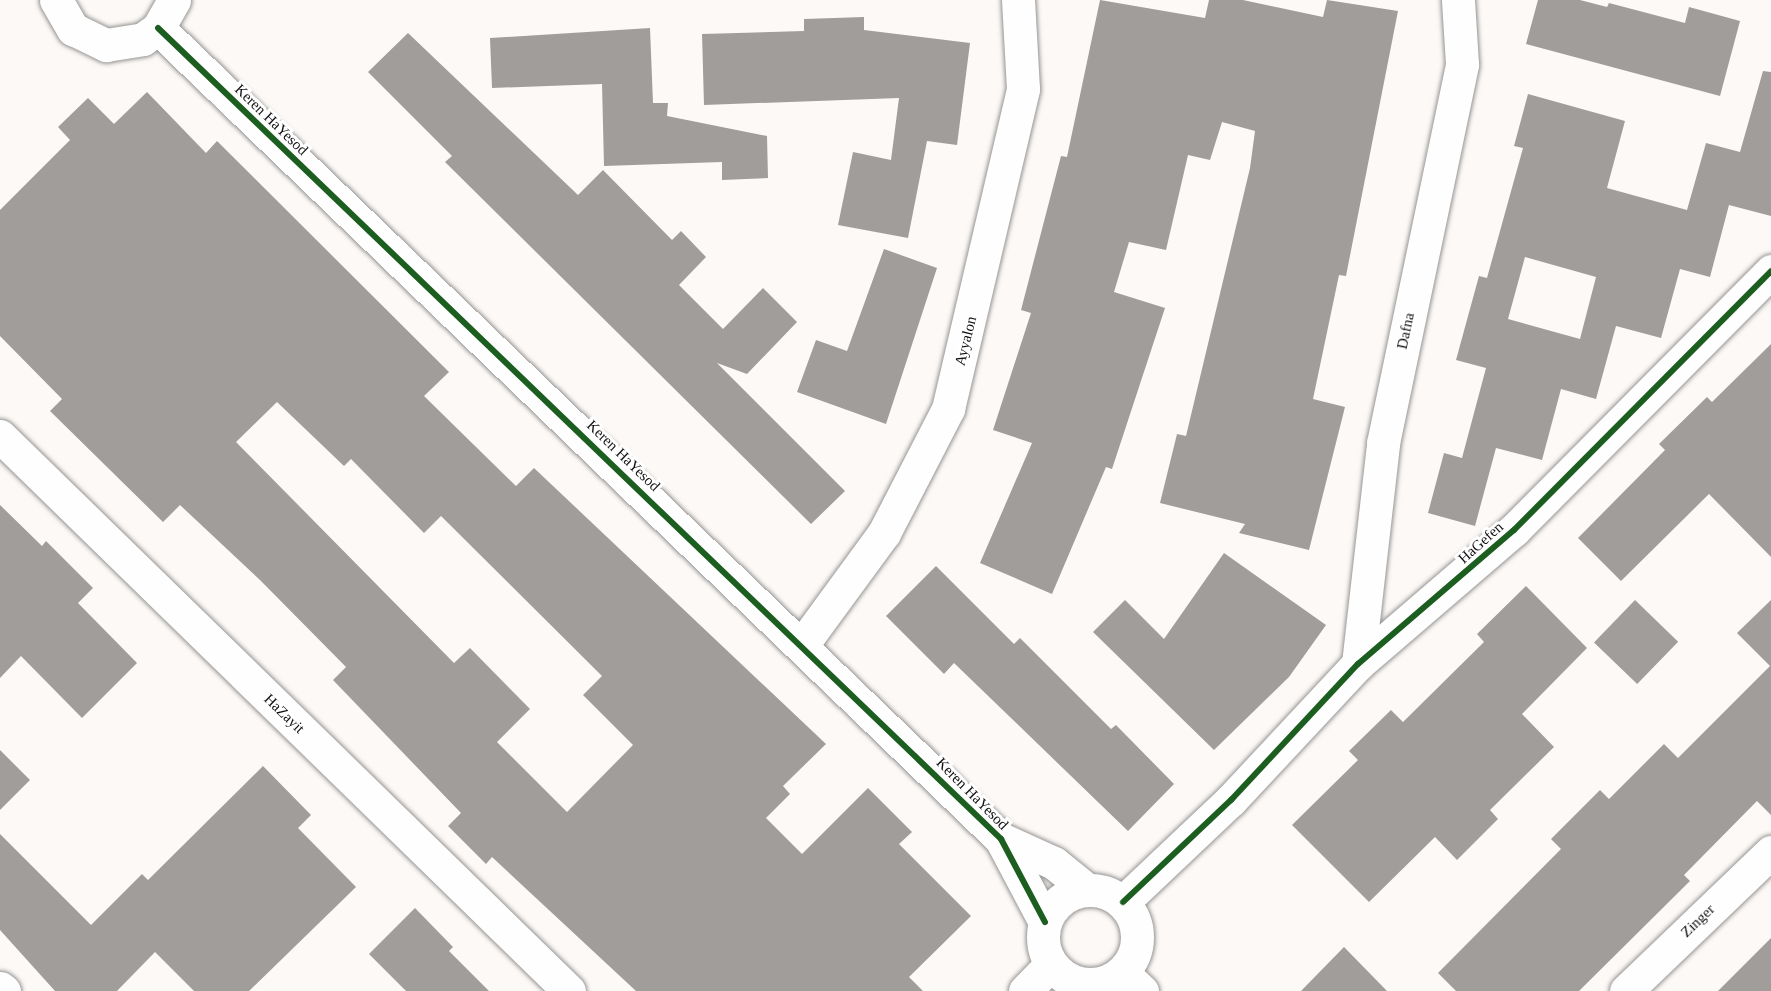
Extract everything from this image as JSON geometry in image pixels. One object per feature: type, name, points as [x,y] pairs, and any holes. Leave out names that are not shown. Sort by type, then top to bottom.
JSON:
[{"type":"street","points":[[56,0],[73,29],[106,45],[134,42],[158,28],[174,0]]},
{"type":"street","name":"Ayyalon","points":[[802,645],[884,533],[948,409],[1023,89],[1018,0]]},
{"type":"street","name":"Dafna","points":[[1358,664],[1383,443],[1462,64],[1458,0]]},
{"type":"street","name":"Keren HaYesod","points":[[158,28],[802,645],[1001,839],[1045,922]]},
{"type":"street","name":"HaGefen","points":[[1123,902],[1231,800],[1358,664],[1514,530],[1771,271]]},
{"type":"street","name":"HaZayit","points":[[0,436],[569,991]]},
{"type":"street","name":"Keren HaYesod","points":[[1001,839],[1054,863],[1086,889]]},
{"type":"street","name":"Zinger","points":[[1626,991],[1771,852]]},
{"type":"street","points":[[1086,889],[1123,902],[1132,915],[1137,945],[1132,981],[1093,984],[1062,976],[1051,964],[1044,951],[1045,922],[1062,899],[1086,889]]},
{"type":"street","points":[[1025,991],[1051,964]]},
{"type":"street","points":[[0,987],[4,991]]},
{"type":"building","points":[[1100,0],[1205,18],[1209,0],[1243,0],[1323,17],[1327,0],[1398,11],[1346,276],[1339,275],[1313,399],[1345,407],[1309,550],[1239,533],[1245,524],[1160,503],[1177,434],[1186,436],[1250,168],[1255,131],[1222,122],[1210,160],[1188,155],[1166,250],[1129,242],[1114,292],[1165,308],[1112,469],[1106,467],[1052,594],[980,563],[1032,443],[993,430],[1031,313],[1021,310],[1061,156],[1067,157]]},
{"type":"building","points":[[1538,0],[1580,0],[1607,7],[1609,3],[1685,23],[1689,7],[1740,21],[1720,96],[1526,44]]},
{"type":"building","points":[[864,17],[864,30],[970,43],[957,145],[927,141],[908,238],[838,225],[853,152],[891,160],[899,98],[704,105],[702,34],[804,31],[804,19]]},
{"type":"building","points":[[650,28],[653,103],[668,103],[667,116],[767,136],[768,178],[722,180],[722,162],[604,166],[602,84],[492,88],[490,38]]},
{"type":"building","points":[[408,33],[578,195],[603,170],[672,240],[681,231],[706,257],[679,285],[723,329],[763,288],[797,322],[747,374],[717,363],[845,491],[811,524],[445,162],[452,156],[368,72]]},
{"type":"building","points":[[1763,71],[1771,72],[1771,216],[1729,205],[1710,277],[1680,269],[1661,338],[1616,326],[1596,399],[1561,389],[1542,460],[1496,448],[1475,526],[1428,513],[1444,453],[1462,458],[1486,368],[1456,360],[1479,276],[1487,278],[1523,148],[1514,146],[1528,94],[1625,121],[1607,188],[1687,210],[1706,143],[1740,152]],"holes":[[[1525,257],[1596,277],[1580,339],[1508,319]]]},
{"type":"building","points":[[147,92],[206,153],[217,141],[449,372],[424,396],[516,486],[534,468],[826,744],[783,786],[790,794],[766,818],[802,854],[868,788],[912,832],[899,844],[971,916],[909,977],[923,991],[636,991],[492,857],[486,864],[448,826],[461,813],[333,680],[346,667],[260,580],[180,505],[163,522],[50,411],[62,399],[0,336],[0,210],[70,140],[58,127],[88,98],[114,124]],"holes":[[[277,402],[344,466],[351,459],[424,533],[441,516],[602,676],[583,695],[633,745],[567,812],[497,742],[530,709],[470,648],[454,663],[236,442]]]},
{"type":"building","points":[[884,249],[937,268],[886,424],[797,392],[816,340],[847,351]]},
{"type":"building","points":[[1771,344],[1771,557],[1709,494],[1621,581],[1578,538],[1665,450],[1659,444],[1707,397],[1712,402]]},
{"type":"building","points":[[0,505],[42,546],[46,541],[93,588],[78,603],[137,663],[82,718],[21,656],[0,678]]},
{"type":"building","points":[[1224,553],[1326,625],[1289,677],[1214,750],[1093,632],[1125,600],[1164,639]]},
{"type":"building","points":[[936,566],[1014,644],[1020,638],[1111,729],[1116,725],[1174,784],[1128,831],[954,663],[944,674],[886,616]]},
{"type":"building","points":[[1526,586],[1587,648],[1522,714],[1554,747],[1490,810],[1498,819],[1457,860],[1435,837],[1369,902],[1292,825],[1358,760],[1349,751],[1391,710],[1403,722],[1484,642],[1477,634]]},
{"type":"building","points":[[1635,600],[1678,642],[1637,684],[1594,642]]},
{"type":"building","points":[[1771,600],[1771,815],[1757,801],[1684,875],[1690,881],[1579,991],[1456,991],[1438,973],[1561,849],[1551,839],[1600,790],[1609,799],[1664,744],[1678,758],[1770,666],[1737,633]]},
{"type":"building","points":[[0,750],[30,780],[0,810]]},
{"type":"building","points":[[263,766],[311,815],[298,828],[356,887],[249,991],[194,991],[155,952],[117,991],[55,991],[0,930],[0,834],[91,925],[142,874],[148,880]]},
{"type":"building","points":[[415,908],[453,947],[449,951],[489,991],[406,991],[369,954]]},
{"type":"building","points":[[1771,938],[1771,991],[1718,991]]},
{"type":"building","points":[[1344,947],[1387,991],[1301,991]]},
{"type":"cycle path","points":[[158,28],[1001,839],[1045,922]]},
{"type":"cycle path","points":[[1123,902],[1231,800],[1358,664],[1514,530],[1771,271]]}]
